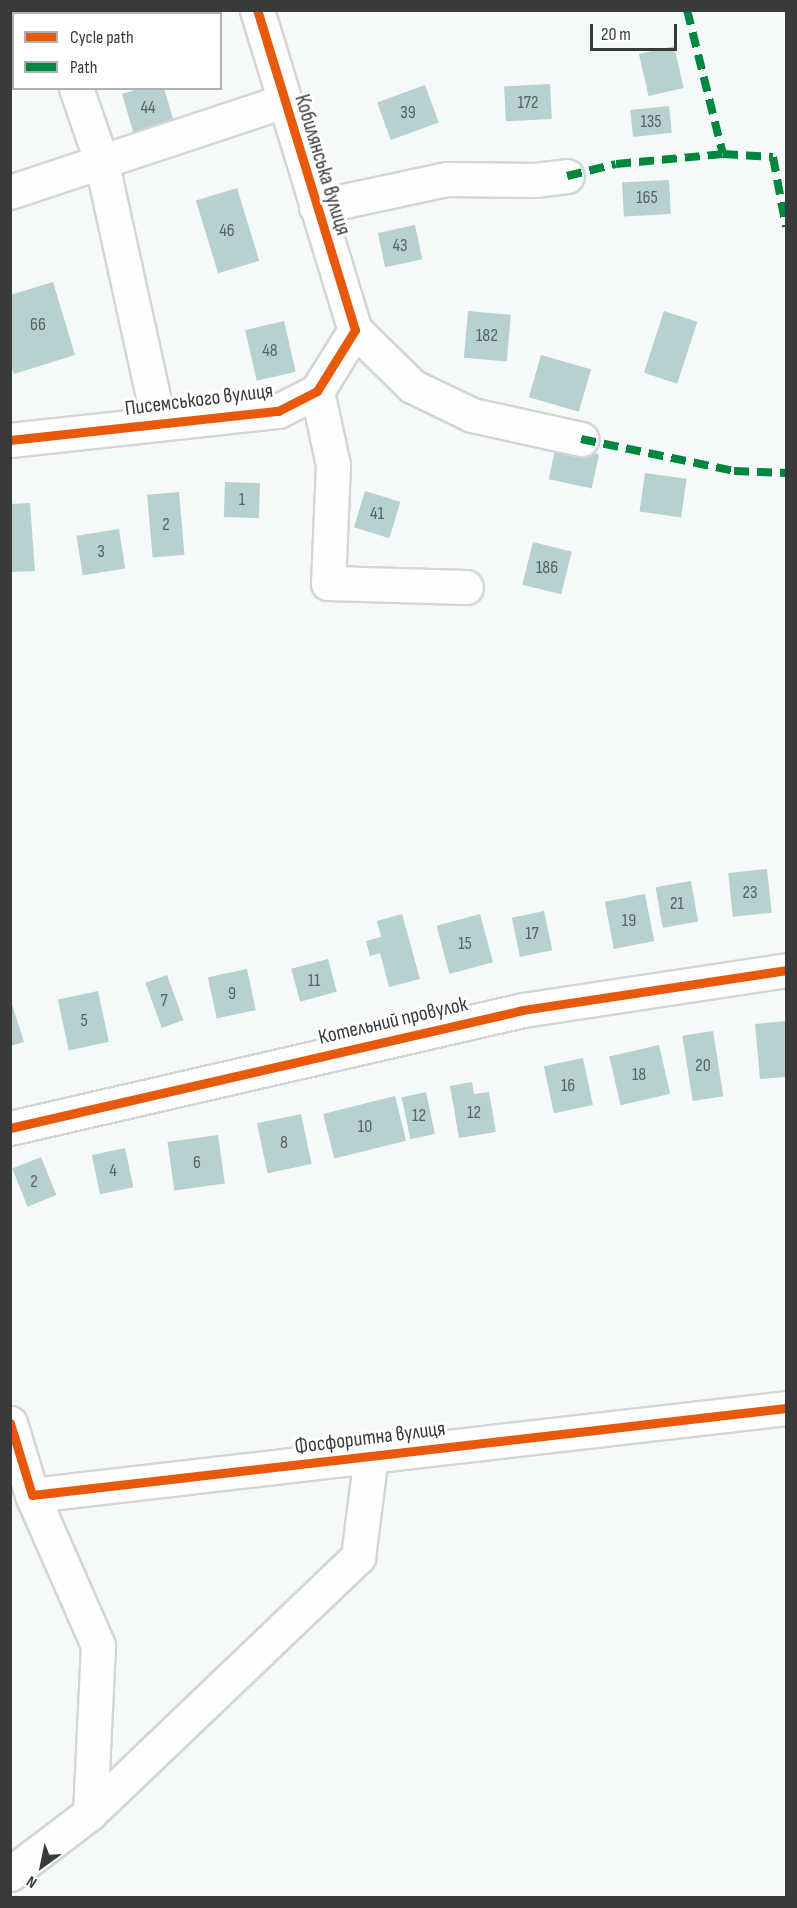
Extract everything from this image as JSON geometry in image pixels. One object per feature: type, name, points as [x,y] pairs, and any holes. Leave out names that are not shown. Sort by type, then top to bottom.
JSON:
[{"type":"street","name":"Кобилянська вулиця","points":[[257,10],[315,207],[355,330]]},
{"type":"street","points":[[77,90],[101,160],[159,424]]},
{"type":"street","points":[[10,192],[284,101]]},
{"type":"street","points":[[315,207],[447,179],[535,180],[567,176]]},
{"type":"street","points":[[466,587],[328,583],[333,465],[317,391],[355,330],[412,386],[472,415],[581,439]]},
{"type":"street","name":"Писемського вулиця","points":[[10,440],[278,411],[317,391]]},
{"type":"street","name":"Котельний провулок","points":[[10,1128],[523,1010],[786,970]]},
{"type":"street","name":"Фосфоритна вулиця","points":[[32,1495],[786,1408]]},
{"type":"street","points":[[10,1424],[32,1495],[98,1646],[90,1814]]},
{"type":"street","points":[[10,1874],[90,1814],[358,1557],[371,1456]]},
{"type":"building","points":[[674,46],[684,88],[649,96],[639,54]]},
{"type":"building","points":[[550,84],[552,119],[506,121],[504,86]]},
{"type":"building","points":[[425,85],[439,123],[391,140],[377,102]]},
{"type":"building","points":[[135,90],[165,90],[174,122],[134,135],[122,94]]},
{"type":"building","points":[[669,106],[672,133],[633,137],[630,110]]},
{"type":"building","points":[[669,180],[671,214],[624,216],[622,182]]},
{"type":"building","points":[[237,188],[259,261],[218,273],[196,201]]},
{"type":"building","points":[[415,225],[422,259],[385,267],[378,233]]},
{"type":"building","points":[[53,282],[75,355],[14,374],[10,363],[10,295]]},
{"type":"building","points":[[468,311],[511,315],[507,362],[464,358]]},
{"type":"building","points":[[664,311],[697,322],[677,384],[644,373]]},
{"type":"building","points":[[284,321],[296,372],[257,381],[245,330]]},
{"type":"building","points":[[541,355],[591,369],[579,412],[529,397]]},
{"type":"building","points":[[556,445],[599,454],[592,488],[549,479]]},
{"type":"building","points":[[645,473],[687,479],[681,517],[640,512]]},
{"type":"building","points":[[225,482],[260,483],[259,518],[224,517]]},
{"type":"building","points":[[365,491],[400,502],[389,538],[354,527]]},
{"type":"building","points":[[179,492],[184,555],[153,558],[147,495]]},
{"type":"building","points":[[30,503],[35,571],[10,572],[10,504]]},
{"type":"building","points":[[119,529],[125,569],[83,575],[77,536]]},
{"type":"building","points":[[533,542],[572,552],[561,594],[522,585]]},
{"type":"building","points":[[767,869],[772,913],[733,917],[728,873]]},
{"type":"building","points":[[691,881],[698,921],[663,928],[656,887]]},
{"type":"building","points":[[645,894],[654,941],[614,949],[605,902]]},
{"type":"building","points":[[544,911],[552,950],[520,957],[512,918]]},
{"type":"building","points":[[402,914],[420,979],[389,987],[380,953],[370,956],[366,941],[381,937],[377,921]]},
{"type":"building","points":[[480,914],[493,962],[449,974],[437,926]]},
{"type":"building","points":[[328,959],[337,992],[300,1002],[291,969]]},
{"type":"building","points":[[247,969],[256,1010],[217,1018],[208,977]]},
{"type":"building","points":[[167,975],[183,1020],[162,1028],[145,983]]},
{"type":"building","points":[[98,991],[109,1042],[69,1050],[58,1000]]},
{"type":"building","points":[[10,998],[24,1042],[10,1046]]},
{"type":"building","points":[[786,1021],[786,1077],[760,1079],[755,1024]]},
{"type":"building","points":[[713,1031],[723,1096],[693,1101],[682,1036]]},
{"type":"building","points":[[659,1045],[670,1094],[621,1105],[609,1056]]},
{"type":"building","points":[[583,1058],[593,1105],[554,1113],[544,1066]]},
{"type":"building","points":[[472,1082],[474,1094],[489,1092],[496,1132],[459,1138],[450,1086]]},
{"type":"building","points":[[426,1092],[435,1134],[410,1139],[402,1097]]},
{"type":"building","points":[[395,1096],[406,1141],[334,1159],[323,1114]]},
{"type":"building","points":[[301,1114],[312,1164],[268,1173],[257,1123]]},
{"type":"building","points":[[218,1135],[225,1184],[174,1191],[167,1142]]},
{"type":"building","points":[[125,1148],[133,1187],[100,1194],[92,1155]]},
{"type":"building","points":[[41,1157],[56,1195],[28,1207],[12,1169]]},
{"type":"marked path","points":[[687,10],[723,154]]},
{"type":"marked path","points":[[567,176],[616,164],[723,154],[773,157],[786,227]]},
{"type":"marked path","points":[[581,439],[734,471],[786,473]]},
{"type":"cycle path","points":[[10,440],[278,411],[317,391],[355,330],[257,10]]},
{"type":"cycle path","points":[[10,1128],[523,1010],[786,970]]},
{"type":"cycle path","points":[[10,1423],[32,1495],[786,1408]]}]
